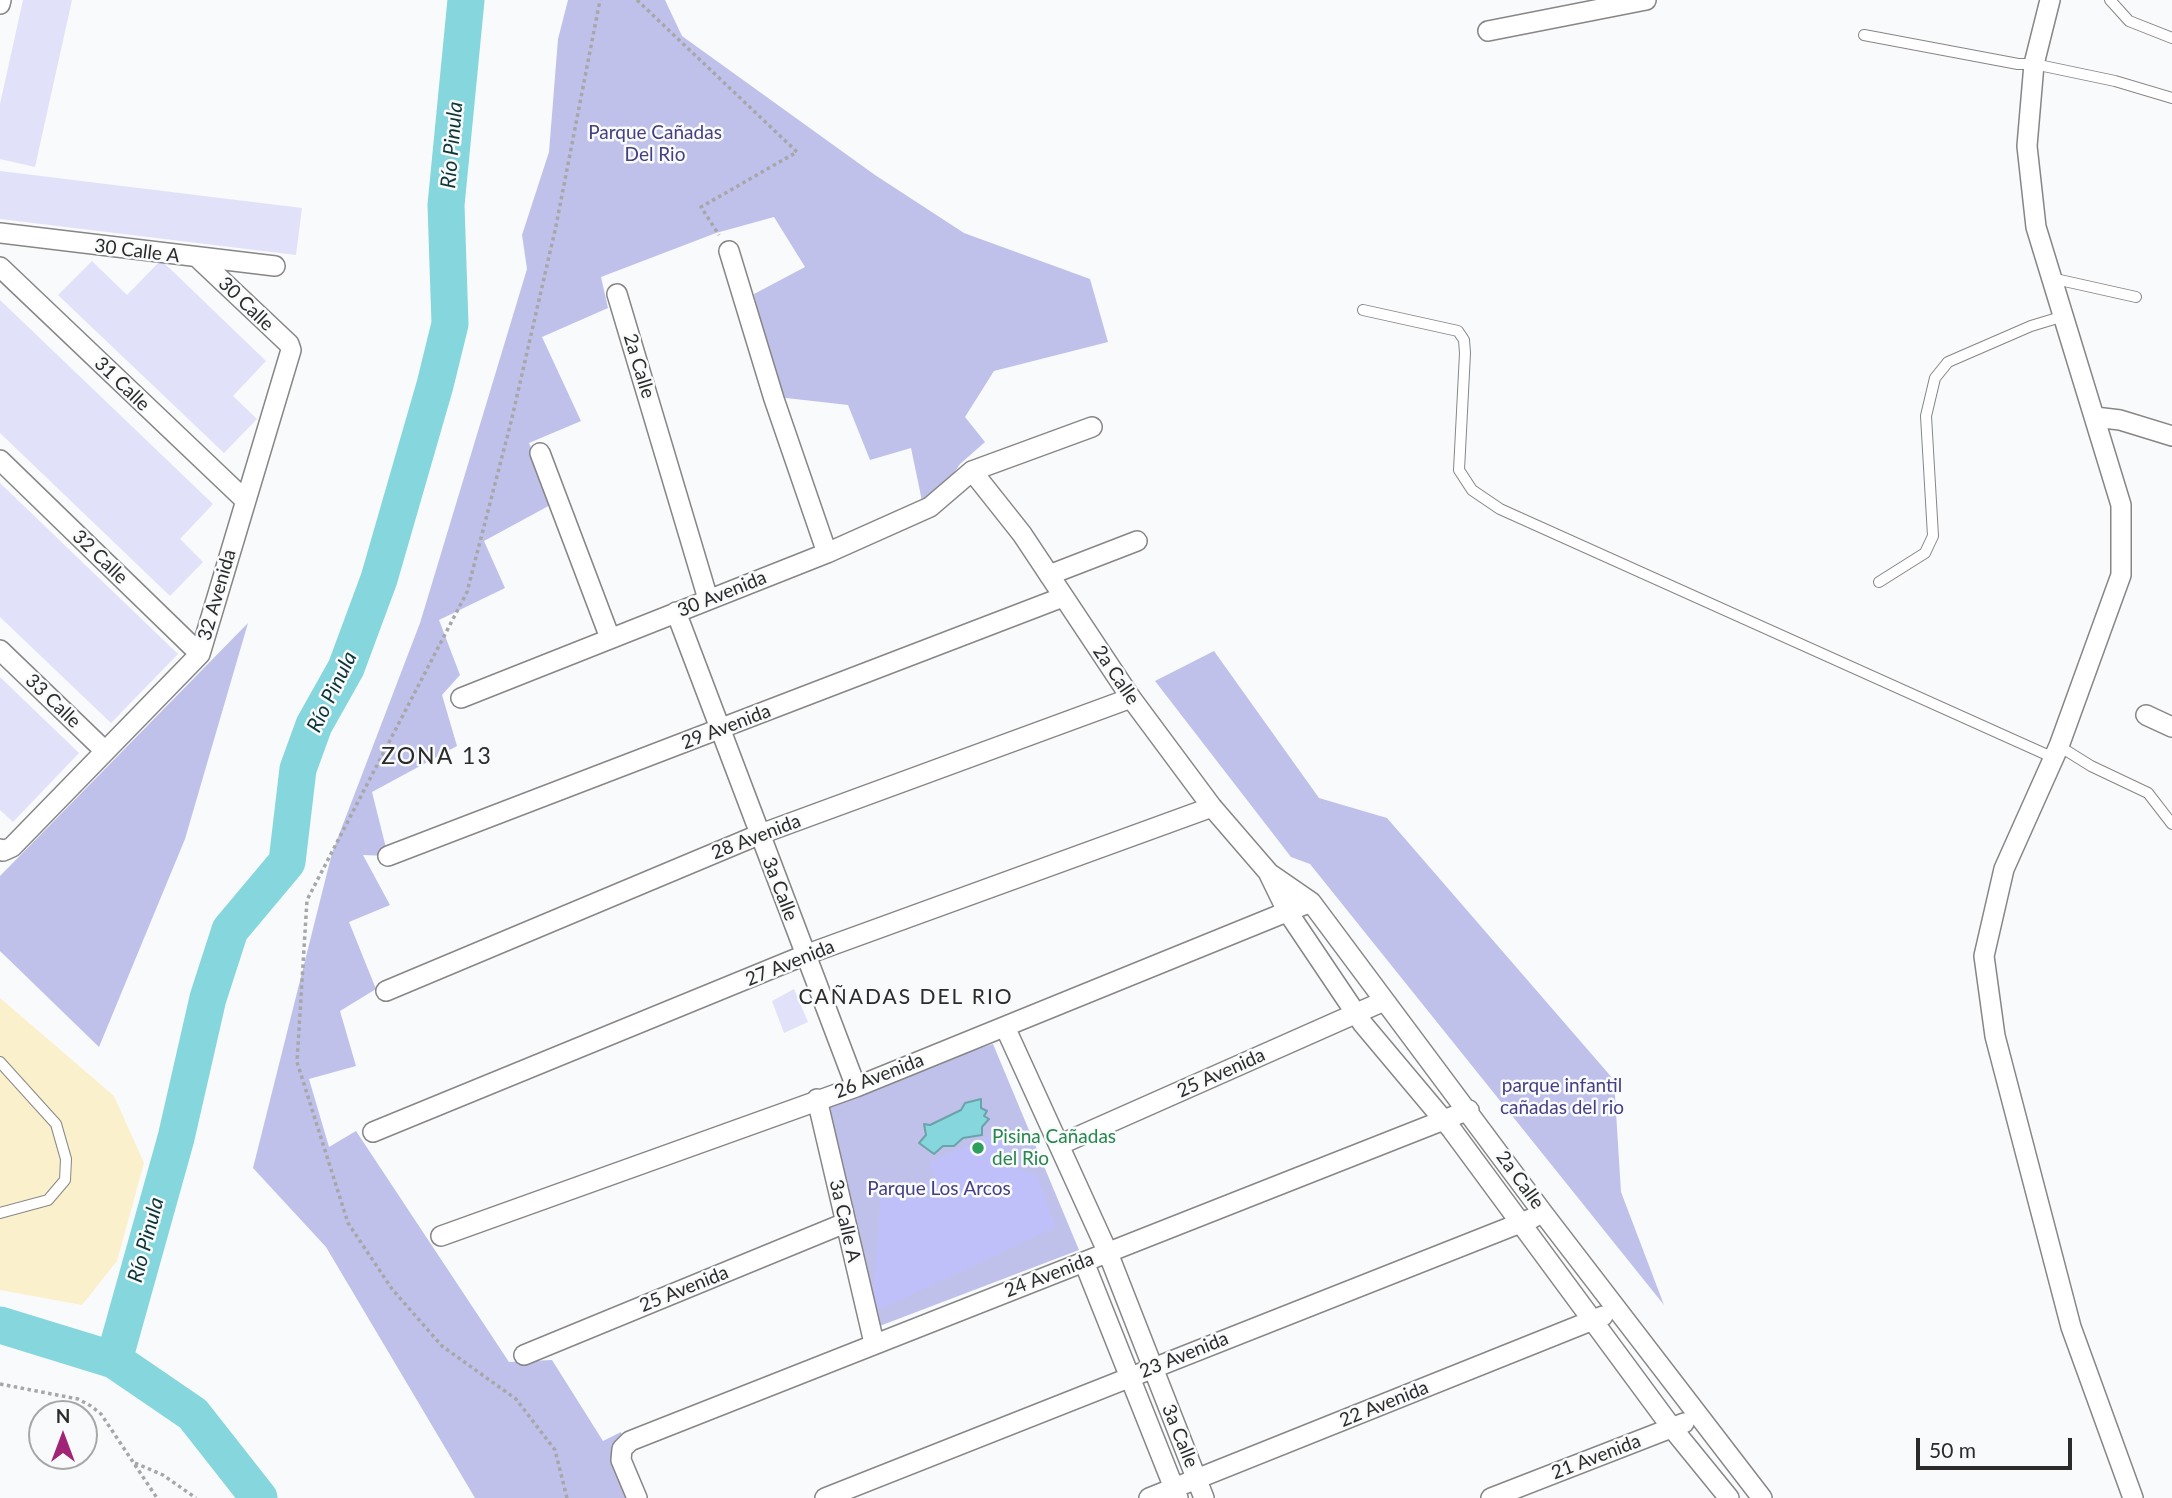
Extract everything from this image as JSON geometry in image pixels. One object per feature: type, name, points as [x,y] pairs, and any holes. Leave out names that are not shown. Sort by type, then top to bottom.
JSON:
[{"type":"street","points":[[1488,31],[1646,0]]},
{"type":"street","points":[[2050,0],[2034,64],[2027,146],[2036,227],[2121,505],[2121,575],[2056,752],[2004,869],[1984,956],[1995,1036],[2071,1327],[2133,1498]]},
{"type":"street","name":"30 Calle A","points":[[0,233],[198,259],[275,266]]},
{"type":"street","points":[[729,251],[774,399],[827,552]]},
{"type":"street","name":"30 Calle","points":[[198,259],[289,344],[291,350]]},
{"type":"street","name":"31 Calle","points":[[0,267],[245,500]]},
{"type":"street","name":"2a Calle","points":[[617,294],[708,599]]},
{"type":"street","name":"32 Avenida","points":[[2,850],[12,847],[200,654],[291,350]]},
{"type":"street","points":[[2095,417],[2120,420],[2172,436]]},
{"type":"street","points":[[972,471],[1092,427]]},
{"type":"street","points":[[540,453],[610,638]]},
{"type":"street","name":"32 Calle","points":[[0,460],[200,654]]},
{"type":"street","name":"30 Avenida","points":[[461,698],[827,552],[930,507],[972,471]]},
{"type":"street","name":"2a Calle","points":[[972,471],[1022,534],[1131,698],[1212,807],[1269,873],[1311,902],[1469,1110],[1543,1213],[1762,1498]]},
{"type":"street","points":[[1049,575],[1138,541]]},
{"type":"street","name":"29 Avenida","points":[[387,856],[1063,597]]},
{"type":"street","name":"3a Calle","points":[[676,612],[718,730],[856,1087]]},
{"type":"street","name":"33 Calle","points":[[0,650],[105,751]]},
{"type":"street","name":"28 Avenida","points":[[386,991],[758,835],[1131,698]]},
{"type":"street","points":[[2146,715],[2172,727]]},
{"type":"street","name":"27 Avenida","points":[[373,1132],[805,955],[1212,807]]},
{"type":"street","name":"2a Calle","points":[[1269,873],[1287,911],[1356,1014],[1443,1119],[1672,1428],[1729,1498]]},
{"type":"street","name":"26 Avenida","points":[[441,1236],[856,1087],[1311,902]]},
{"type":"street","name":"25 Avenida","points":[[1059,1145],[1384,1001]]},
{"type":"street","name":"3a Calle","points":[[1005,1027],[1108,1253],[1204,1498]]},
{"type":"street","name":"3a Calle A","points":[[817,1099],[874,1343]]},
{"type":"street","name":"24 Avenida","points":[[637,1498],[621,1460],[622,1449],[630,1441],[1469,1110]]},
{"type":"street","name":"23 Avenida","points":[[825,1498],[1543,1213]]},
{"type":"street","name":"25 Avenida","points":[[524,1355],[845,1223]]},
{"type":"street","name":"3a Calle","points":[[1084,1262],[1176,1493]]},
{"type":"street","name":"22 Avenida","points":[[1149,1498],[1176,1493],[1197,1479],[1618,1310]]},
{"type":"street","name":"21 Avenida","points":[[1491,1498],[1701,1417]]},
{"type":"lane","points":[[2110,0],[2113,8],[2129,21],[2172,38]]},
{"type":"lane","points":[[1864,35],[2018,64],[2034,64],[2115,81],[2172,98]]},
{"type":"lane","points":[[2050,277],[2136,298]]},
{"type":"lane","points":[[1363,310],[1458,331],[1464,340],[1465,353],[1459,470],[1472,490],[1500,509],[2091,766],[2148,793],[2172,824]]},
{"type":"lane","points":[[1879,582],[1925,553],[1933,536],[1926,416],[1936,378],[1948,362],[2031,326],[2064,316]]},
{"type":"lane","points":[[0,1062],[56,1124],[66,1159],[65,1180],[48,1200],[0,1213]]},
{"type":"path","points":[[567,1498],[555,1450],[516,1399],[442,1346],[391,1289],[348,1223],[297,1062],[307,900],[467,592],[511,422],[556,226],[600,0]]},
{"type":"path","points":[[637,0],[797,152],[701,207],[729,251]]},
{"type":"path","points":[[0,1384],[78,1399],[91,1406],[101,1415],[157,1498]]},
{"type":"path","points":[[133,1462],[163,1475],[196,1498]]},
{"type":"green space","name":"Parque Cañadas Del Rio","points":[[568,0],[665,0],[682,36],[875,175],[964,233],[1090,279],[1108,342],[994,371],[965,417],[985,442],[960,464],[942,491],[922,501],[911,448],[870,460],[848,405],[777,397],[754,294],[805,267],[774,217],[716,233],[601,277],[608,308],[542,337],[581,421],[529,443],[554,503],[484,541],[505,588],[439,620],[460,675],[442,695],[457,746],[372,792],[388,856],[363,855],[390,905],[349,922],[376,989],[340,1011],[356,1066],[309,1079],[329,1147],[356,1131],[509,1362],[552,1360],[603,1441],[621,1432],[645,1498],[475,1498],[326,1247],[253,1168],[332,853],[420,623],[527,269],[522,235],[549,152],[558,39]]},
{"type":"green space","points":[[248,623],[185,839],[99,1047],[0,951],[0,876]]},
{"type":"green space","name":"parque infantil cañadas del rio","points":[[1214,651],[1319,798],[1387,818],[1614,1080],[1621,1192],[1664,1305],[1310,864],[1291,857],[1155,681]]},
{"type":"green space","name":"Parque Los Arcos","points":[[993,1044],[1079,1250],[877,1327],[819,1100]]},
{"type":"green space","points":[[998,1132],[1011,1167],[1036,1174],[1056,1227],[872,1313],[881,1194],[936,1179],[929,1163]]},
{"type":"sand","points":[[0,998],[114,1096],[144,1163],[117,1261],[82,1305],[0,1290]]},
{"type":"shaded area","points":[[981,1099],[981,1108],[987,1111],[984,1116],[989,1119],[982,1127],[982,1135],[963,1138],[954,1146],[943,1146],[934,1154],[919,1143],[926,1135],[924,1124],[930,1125],[961,1110],[965,1103]]},
{"type":"building","points":[[23,0],[72,0],[35,167],[0,159],[0,104]]},
{"type":"building","points":[[0,171],[302,208],[296,255],[0,219]]},
{"type":"building","points":[[161,260],[266,361],[233,396],[257,419],[224,453],[58,295],[92,261],[127,295]]},
{"type":"building","points":[[0,300],[213,504],[180,539],[203,562],[170,596],[0,433]]},
{"type":"building","points":[[0,483],[178,654],[111,723],[0,617]]},
{"type":"building","points":[[0,677],[79,753],[13,822],[0,810]]},
{"type":"building","points":[[794,989],[808,1022],[784,1033],[772,1001]]},
{"type":"waterway","name":"Río Pinula","points":[[114,1360],[176,1138],[208,998],[230,930],[287,862],[298,769],[314,725],[346,668],[379,579],[435,385],[450,324],[446,205],[466,0]]},
{"type":"waterway","points":[[0,1325],[114,1360],[193,1414],[259,1498]]},
{"type":"place","name":"Pisina Cañadas del Rio","points":[[978,1148]]},
{"type":"district","name":"ZONA 13","points":[[437,757]]},
{"type":"district","name":"CAÑADAS DEL RIO","points":[[906,997]]}]
